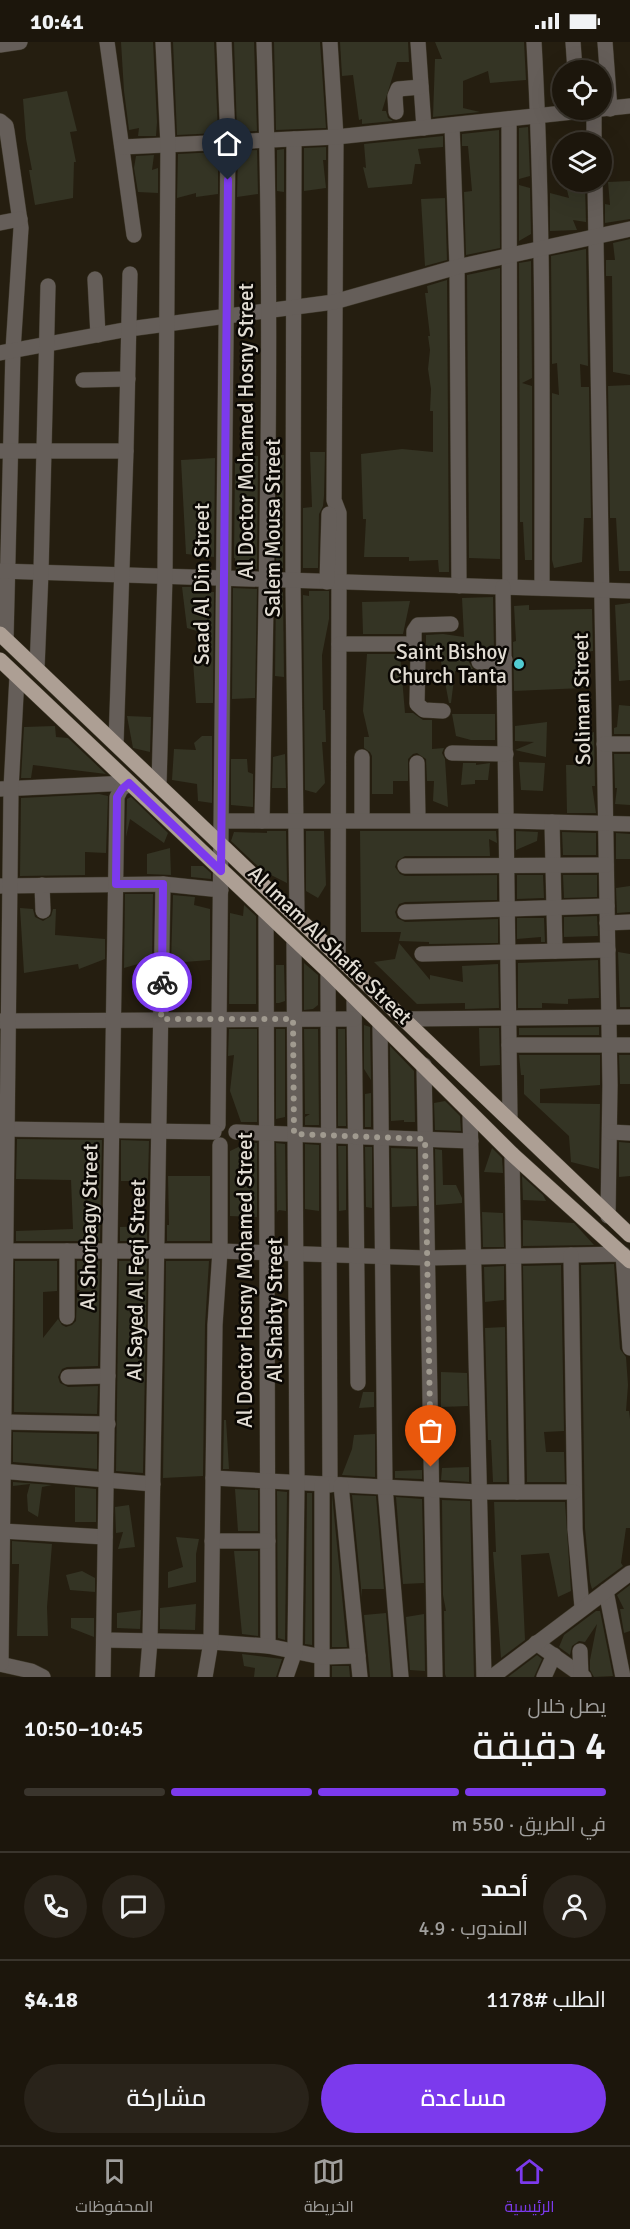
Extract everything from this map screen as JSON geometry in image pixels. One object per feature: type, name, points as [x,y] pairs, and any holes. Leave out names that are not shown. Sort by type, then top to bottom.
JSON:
[{"type":"main road","name":"Al Imam Al Shafie Street","points":[[3,637],[630,1235]]},
{"type":"main road","name":"Al Imam Al Shafie Street","points":[[0,660],[266,914],[328,970],[470,1114],[626,1258]]},
{"type":"street","points":[[0,45],[20,42]]},
{"type":"street","points":[[107,42],[134,235]]},
{"type":"street","points":[[159,784],[165,576],[168,145],[163,42]]},
{"type":"street","name":"Saad Al Din Street","points":[[205,1677],[211,1642],[215,1326],[220,1251],[217,1134],[228,142],[224,42]]},
{"type":"street","name":"Al Doctor Mohamed Hosny Street","points":[[262,821],[267,580],[268,140],[264,42]]},
{"type":"street","points":[[330,42],[336,137],[334,500],[329,512],[339,644],[338,955]]},
{"type":"street","points":[[418,42],[424,128]]},
{"type":"street","points":[[534,42],[541,248],[542,588]]},
{"type":"street","points":[[573,42],[574,60]]},
{"type":"street","points":[[605,42],[606,60]]},
{"type":"street","points":[[396,112],[395,96],[398,90],[421,87]]},
{"type":"street","points":[[612,109],[630,106]]},
{"type":"street","points":[[122,147],[336,137],[552,114]]},
{"type":"street","points":[[509,119],[505,660],[510,1119]]},
{"type":"street","points":[[0,121],[8,131],[20,219],[18,291],[7,352],[3,637]]},
{"type":"street","points":[[452,125],[457,267],[459,586]]},
{"type":"street","name":"Salem Mousa Street","points":[[294,139],[293,581],[297,916]]},
{"type":"street","name":"Soliman Street","points":[[595,192],[609,1017],[608,1216]]},
{"type":"street","points":[[0,223],[20,219]]},
{"type":"street","points":[[7,352],[129,329],[334,302],[457,267],[630,229]]},
{"type":"street","points":[[116,743],[123,574],[130,274]]},
{"type":"street","points":[[95,279],[98,335]]},
{"type":"street","points":[[36,668],[41,572],[48,286]]},
{"type":"street","points":[[83,380],[128,379]]},
{"type":"street","points":[[6,451],[126,451]]},
{"type":"street","points":[[5,571],[630,591]]},
{"type":"street","points":[[443,711],[424,710],[417,704],[417,655],[414,647],[414,631],[418,625],[451,624]]},
{"type":"street","points":[[339,644],[407,644],[414,647]]},
{"type":"street","points":[[479,662],[505,660]]},
{"type":"street","points":[[17,675],[5,789],[0,1664],[34,1675]]},
{"type":"street","points":[[604,744],[630,744]]},
{"type":"street","points":[[452,753],[506,754]]},
{"type":"street","points":[[362,757],[362,820]]},
{"type":"street","points":[[417,763],[418,820]]},
{"type":"street","points":[[5,789],[129,783]]},
{"type":"street","name":"Al Shorbagy Street","points":[[103,1677],[117,797],[129,783]]},
{"type":"street","points":[[222,821],[418,820],[630,824]]},
{"type":"street","points":[[552,822],[555,951]]},
{"type":"street","points":[[405,866],[606,865]]},
{"type":"street","points":[[6,886],[163,884],[221,890]]},
{"type":"street","name":"Al Sayed Al Feqi Street","points":[[147,1677],[150,1641],[163,884]]},
{"type":"street","points":[[42,885],[43,910]]},
{"type":"street","points":[[405,912],[607,906]]},
{"type":"street","name":"Al Doctor Hosny Mohamed Street","points":[[266,914],[268,1646]]},
{"type":"street","points":[[607,923],[630,922]]},
{"type":"street","name":"Al Shabty Street","points":[[286,1677],[295,1651],[297,1483],[294,940]]},
{"type":"street","points":[[422,954],[608,950]]},
{"type":"street","points":[[322,1677],[331,1485],[328,970]]},
{"type":"street","points":[[354,997],[358,1383]]},
{"type":"street","points":[[405,1020],[630,1017]]},
{"type":"street","points":[[5,1021],[354,1019]]},
{"type":"street","points":[[380,1023],[385,1487],[401,1677]]},
{"type":"street","points":[[509,1045],[630,1045]]},
{"type":"street","points":[[424,1065],[435,1677]]},
{"type":"street","points":[[470,1114],[484,1677]]},
{"type":"street","points":[[4,1129],[159,1130],[217,1134],[227,1123],[236,1132],[471,1141]]},
{"type":"street","points":[[610,1132],[630,1133]]},
{"type":"street","points":[[512,1154],[517,1492]]},
{"type":"street","points":[[3,1251],[220,1251],[427,1258],[571,1255],[626,1258],[630,1348]]},
{"type":"street","points":[[68,1251],[68,1317]]},
{"type":"street","points":[[571,1255],[575,1529],[582,1607]]},
{"type":"street","points":[[68,1377],[108,1376]]},
{"type":"street","points":[[3,1422],[108,1424]]},
{"type":"street","points":[[1,1471],[153,1484]]},
{"type":"street","points":[[213,1478],[479,1492],[574,1492]]},
{"type":"street","points":[[331,1485],[360,1677]]},
{"type":"street","points":[[2,1531],[105,1537]]},
{"type":"street","points":[[212,1541],[268,1541]]},
{"type":"street","points":[[492,1677],[630,1573]]},
{"type":"street","points":[[606,1591],[623,1677]]},
{"type":"street","points":[[104,1640],[211,1642],[268,1646],[322,1657],[357,1656]]},
{"type":"street","points":[[536,1643],[582,1676]]},
{"type":"street","points":[[580,1651],[582,1676]]},
{"type":"street","points":[[512,1677],[523,1653]]},
{"type":"street","points":[[544,1677],[554,1655]]},
{"type":"building","points":[[121,42],[153,42],[156,136],[138,136],[139,128],[129,130]]},
{"type":"building","points":[[173,42],[214,42],[218,133],[177,135]]},
{"type":"building","points":[[234,42],[254,42],[257,131],[237,132]]},
{"type":"building","points":[[274,42],[320,42],[326,128],[276,130]]},
{"type":"building","points":[[340,42],[408,42],[409,62],[397,62],[382,111],[386,111],[388,118],[393,121],[362,124],[362,119],[359,120],[353,75],[342,76]]},
{"type":"building","points":[[435,42],[524,42],[526,80],[490,83],[488,71],[463,81],[463,108],[480,112],[433,117],[435,59],[442,59]]},
{"type":"building","points":[[67,91],[77,131],[70,132],[76,162],[74,162],[73,198],[35,205],[29,170],[32,170],[26,139],[23,99]]},
{"type":"building","points":[[528,127],[530,176],[519,179],[519,128]]},
{"type":"building","points":[[499,130],[500,248],[466,255],[464,192],[472,191],[468,146],[462,146],[462,134]]},
{"type":"building","points":[[443,136],[443,147],[418,149],[421,164],[415,164],[412,184],[368,188],[363,167],[366,168],[364,144]]},
{"type":"building","points":[[326,147],[326,160],[323,160],[326,188],[304,191],[304,148]]},
{"type":"building","points":[[284,149],[284,192],[277,191],[277,150]]},
{"type":"building","points":[[257,150],[258,194],[237,197],[238,151]]},
{"type":"building","points":[[218,152],[218,194],[196,197],[196,193],[177,198],[178,154]]},
{"type":"building","points":[[154,155],[152,170],[158,168],[158,193],[138,192],[134,168],[136,156]]},
{"type":"building","points":[[630,181],[630,219],[605,223],[605,204],[610,205],[609,192],[612,192],[612,182]]},
{"type":"building","points":[[519,185],[530,188],[531,234],[519,241]]},
{"type":"building","points":[[568,192],[585,192],[586,222],[573,220],[577,230],[550,231],[550,193],[569,198]]},
{"type":"building","points":[[445,198],[447,260],[425,266],[421,199]]},
{"type":"building","points":[[630,239],[630,375],[613,372],[612,276],[606,276],[606,260],[615,260],[613,243]]},
{"type":"building","points":[[586,249],[588,366],[580,364],[581,387],[589,387],[591,518],[584,518],[582,562],[554,568],[552,560],[552,393],[559,395],[557,363],[552,364],[551,256]]},
{"type":"building","points":[[531,261],[532,378],[522,383],[532,386],[532,560],[525,560],[523,522],[520,522],[519,263]]},
{"type":"building","points":[[500,268],[500,559],[469,558],[467,275]]},
{"type":"building","points":[[447,280],[449,572],[439,572],[438,560],[409,561],[409,557],[364,557],[366,519],[363,519],[361,454],[402,449],[433,452],[433,411],[430,411],[431,389],[428,369],[430,350],[428,336],[430,336],[425,293],[428,293],[427,286]]},
{"type":"building","points":[[630,385],[630,571],[619,571],[616,518],[610,518],[608,386]]},
{"type":"building","points":[[310,452],[325,452],[324,496],[319,514],[318,568],[303,568],[303,508],[312,507]]},
{"type":"building","points":[[278,455],[284,455],[283,568],[276,568]]},
{"type":"building","points":[[258,456],[257,569],[236,569],[234,558],[235,458]]},
{"type":"building","points":[[215,458],[214,557],[186,554],[181,460]]},
{"type":"building","points":[[182,587],[200,587],[199,592],[214,592],[213,703],[196,703],[193,661],[197,661],[200,632],[187,628]]},
{"type":"building","points":[[233,588],[257,589],[255,698],[232,699]]},
{"type":"building","points":[[276,590],[283,592],[284,677],[275,676]]},
{"type":"building","points":[[309,591],[329,591],[329,619],[322,655],[326,742],[322,742],[325,783],[316,793],[305,790],[303,595],[309,596]]},
{"type":"building","points":[[493,597],[494,651],[474,654],[469,662],[473,669],[455,671],[451,703],[449,703],[438,646],[426,647],[426,635],[443,634],[464,637],[462,598]]},
{"type":"building","points":[[410,601],[403,634],[363,634],[362,602]]},
{"type":"building","points":[[630,603],[630,680],[619,681],[615,605]]},
{"type":"building","points":[[529,605],[529,610],[592,609],[593,651],[584,652],[583,688],[514,691],[513,642],[516,641],[514,606]]},
{"type":"building","points":[[367,654],[400,654],[405,713],[413,713],[423,720],[432,720],[432,749],[444,748],[442,753],[445,759],[448,807],[433,801],[434,781],[427,781],[426,759],[417,753],[408,759],[408,781],[393,781],[393,794],[372,794],[372,756],[364,748],[364,737],[369,737],[363,711]]},
{"type":"building","points":[[619,705],[630,706],[630,734],[614,734]]},
{"type":"building","points":[[452,714],[495,714],[495,740],[471,740],[456,736]]},
{"type":"building","points":[[127,716],[151,717],[150,752],[133,748]]},
{"type":"building","points":[[547,722],[546,757],[515,750],[534,742],[515,741],[515,726]]},
{"type":"building","points":[[55,726],[56,737],[68,738],[106,774],[33,765],[31,778],[21,778],[24,727]]},
{"type":"building","points":[[594,732],[595,786],[592,786],[596,813],[567,813],[566,765],[586,765],[583,735]]},
{"type":"building","points":[[202,736],[212,736],[212,803],[198,801],[197,784],[172,780],[174,749],[196,750],[194,743]]},
{"type":"building","points":[[285,754],[286,788],[272,788],[273,757]]},
{"type":"building","points":[[614,754],[630,754],[630,805],[615,804],[617,788],[615,788]]},
{"type":"building","points":[[231,759],[247,759],[248,772],[253,774],[253,807],[231,805]]},
{"type":"building","points":[[519,762],[545,763],[543,791],[521,790]]},
{"type":"building","points":[[463,763],[476,763],[476,765],[490,763],[488,780],[475,780],[475,784],[461,785]]},
{"type":"building","points":[[99,794],[108,796],[106,853],[85,852],[85,875],[20,876],[21,798]]},
{"type":"building","points":[[131,797],[168,833],[164,843],[130,819],[126,837],[127,799]]},
{"type":"building","points":[[267,831],[286,831],[287,883],[263,871],[231,841],[234,832],[267,833]]},
{"type":"building","points":[[306,831],[324,831],[326,885],[318,898],[306,891]]},
{"type":"building","points":[[360,831],[496,831],[497,843],[489,839],[490,856],[405,856],[397,861],[395,867],[400,874],[405,876],[497,875],[497,900],[405,902],[399,904],[395,912],[397,918],[405,922],[498,919],[498,943],[429,944],[429,942],[399,941],[401,932],[361,932]]},
{"type":"building","points":[[516,831],[538,832],[537,841],[516,850]]},
{"type":"building","points":[[562,832],[596,833],[596,855],[563,855]]},
{"type":"building","points":[[616,833],[630,834],[630,859],[616,859]]},
{"type":"building","points":[[170,848],[171,875],[147,874],[147,854]]},
{"type":"building","points":[[191,866],[203,866],[211,873],[211,879],[191,877]]},
{"type":"building","points":[[517,875],[543,875],[544,898],[517,899]]},
{"type":"building","points":[[563,875],[597,875],[597,897],[564,898]]},
{"type":"building","points":[[630,886],[630,912],[617,913],[616,888]]},
{"type":"building","points":[[125,894],[153,894],[152,960],[124,968]]},
{"type":"building","points":[[173,895],[195,897],[194,905],[210,909],[210,960],[171,963]]},
{"type":"building","points":[[244,905],[256,916],[256,1004],[229,1004],[230,913],[243,916]]},
{"type":"building","points":[[20,908],[33,909],[35,917],[43,921],[51,916],[53,909],[56,909],[55,935],[105,939],[105,959],[79,969],[78,964],[24,973]]},
{"type":"building","points":[[597,916],[598,936],[564,937],[564,917]]},
{"type":"building","points":[[517,918],[544,918],[545,942],[541,942],[541,937],[517,939]]},
{"type":"building","points":[[399,943],[430,980],[430,975],[463,982],[462,966],[498,964],[499,1008],[465,1009],[465,1003],[417,1004],[374,962],[395,959]]},
{"type":"building","points":[[618,952],[630,954],[630,1007],[620,1007]]},
{"type":"building","points":[[598,960],[599,998],[568,999],[568,1004],[542,1003],[542,1008],[518,1008],[518,963]]},
{"type":"building","points":[[304,963],[318,975],[318,1005],[313,1009],[304,1010]]},
{"type":"building","points":[[276,965],[284,965],[285,1001],[279,1003],[276,1003]]},
{"type":"building","points":[[364,1025],[370,1027],[371,1080],[364,1069]]},
{"type":"building","points":[[599,1027],[599,1035],[519,1035],[519,1028]]},
{"type":"building","points":[[479,1028],[499,1028],[500,1065],[480,1066]]},
{"type":"building","points":[[229,1029],[257,1029],[257,1122],[241,1122],[230,1091],[234,1055],[228,1056]]},
{"type":"building","points":[[276,1029],[285,1029],[285,1117],[276,1119]]},
{"type":"building","points":[[304,1029],[318,1029],[319,1125],[305,1125],[305,1117],[310,1114],[305,1114]]},
{"type":"building","points":[[338,1029],[345,1029],[346,1126],[338,1126]]},
{"type":"building","points":[[390,1046],[414,1071],[415,1122],[391,1121]]},
{"type":"building","points":[[519,1055],[600,1055],[600,1085],[540,1089],[540,1103],[600,1104],[599,1169],[571,1162],[569,1136],[524,1094],[524,1075],[521,1075]]},
{"type":"building","points":[[619,1055],[630,1055],[630,1084],[620,1084]]},
{"type":"building","points":[[371,1093],[371,1127],[365,1127],[365,1094]]},
{"type":"building","points":[[445,1101],[460,1116],[461,1131],[435,1130],[434,1103]]},
{"type":"building","points":[[17,1139],[102,1140],[100,1241],[16,1241],[16,1231],[73,1229],[71,1180],[16,1179]]},
{"type":"building","points":[[121,1140],[149,1141],[148,1181],[121,1181]]},
{"type":"building","points":[[249,1142],[257,1143],[257,1217],[230,1216],[230,1151]]},
{"type":"building","points":[[619,1142],[630,1143],[630,1176],[619,1177]]},
{"type":"building","points":[[276,1143],[285,1144],[286,1211],[277,1212]]},
{"type":"building","points":[[305,1144],[319,1145],[319,1211],[305,1209]]},
{"type":"building","points":[[338,1146],[346,1146],[346,1210],[339,1211]]},
{"type":"building","points":[[365,1147],[372,1147],[372,1208],[366,1207]]},
{"type":"building","points":[[391,1148],[416,1149],[417,1206],[392,1207]]},
{"type":"building","points":[[492,1148],[502,1158],[503,1173],[484,1172]]},
{"type":"building","points":[[435,1149],[442,1150],[443,1185],[456,1185],[462,1203],[436,1205]]},
{"type":"building","points":[[168,1176],[210,1176],[210,1241],[167,1241]]},
{"type":"building","points":[[522,1176],[543,1195],[546,1201],[523,1200]]},
{"type":"building","points":[[482,1212],[503,1213],[504,1247],[483,1247]]},
{"type":"building","points":[[523,1220],[574,1223],[594,1245],[523,1246]]},
{"type":"building","points":[[147,1226],[147,1241],[120,1241],[120,1227]]},
{"type":"building","points":[[15,1261],[57,1261],[57,1291],[43,1292],[43,1338],[58,1319],[66,1327],[76,1321],[77,1294],[80,1290],[77,1290],[77,1261],[100,1261],[98,1366],[67,1367],[62,1369],[58,1377],[60,1383],[68,1387],[98,1386],[97,1414],[14,1412]]},
{"type":"building","points":[[119,1261],[147,1261],[143,1473],[116,1471]]},
{"type":"building","points":[[166,1261],[209,1261],[205,1325],[203,1476],[163,1478]]},
{"type":"building","points":[[614,1264],[620,1349],[626,1357],[628,1385],[626,1411],[629,1411],[630,1419],[630,1528],[626,1528],[621,1563],[623,1566],[592,1589],[585,1528],[581,1265]]},
{"type":"building","points":[[561,1265],[564,1431],[544,1432],[546,1452],[564,1452],[565,1482],[527,1482],[523,1266]]},
{"type":"building","points":[[504,1266],[504,1300],[485,1302],[484,1267]]},
{"type":"building","points":[[505,1327],[507,1482],[493,1482],[491,1440],[488,1440],[485,1328]]},
{"type":"building","points":[[441,1372],[467,1373],[468,1406],[441,1407]]},
{"type":"building","points":[[363,1392],[374,1392],[374,1407],[359,1408]]},
{"type":"building","points":[[224,1420],[226,1420],[229,1469],[223,1469]]},
{"type":"building","points":[[13,1432],[97,1434],[97,1469],[13,1462]]},
{"type":"building","points":[[375,1434],[375,1477],[342,1475],[352,1449],[354,1435]]},
{"type":"building","points":[[469,1467],[469,1482],[441,1480],[442,1468]]},
{"type":"building","points":[[422,1470],[422,1479],[395,1478],[395,1471]]},
{"type":"building","points":[[13,1482],[52,1485],[42,1487],[38,1517],[28,1511],[27,1495],[30,1484],[13,1486]]},
{"type":"building","points":[[75,1487],[96,1489],[96,1522],[75,1522]]},
{"type":"building","points":[[235,1489],[258,1490],[258,1531],[238,1531]]},
{"type":"building","points":[[277,1491],[287,1492],[285,1640],[278,1638]]},
{"type":"building","points":[[307,1493],[312,1493],[312,1645],[305,1644]]},
{"type":"building","points":[[332,1494],[347,1647],[332,1647]]},
{"type":"building","points":[[352,1495],[376,1496],[384,1589],[362,1589],[362,1598]]},
{"type":"building","points":[[396,1497],[422,1499],[424,1583],[403,1584]]},
{"type":"building","points":[[442,1500],[470,1501],[474,1677],[446,1677],[445,1674],[444,1611],[446,1611],[443,1595]]},
{"type":"building","points":[[494,1502],[565,1502],[571,1591],[558,1597],[549,1553],[521,1555],[525,1640],[501,1658],[493,1552],[496,1552]]},
{"type":"building","points":[[129,1505],[135,1547],[118,1549],[123,1532],[116,1533],[115,1507]]},
{"type":"building","points":[[176,1537],[199,1539],[196,1554],[196,1582],[168,1588],[168,1572],[183,1567]]},
{"type":"building","points":[[12,1541],[52,1544],[47,1607],[48,1636],[17,1636],[19,1564],[12,1564]]},
{"type":"building","points":[[234,1551],[258,1551],[258,1636],[242,1634]]},
{"type":"building","points":[[82,1571],[95,1578],[95,1592],[70,1590],[66,1575]]},
{"type":"building","points":[[630,1585],[630,1631],[624,1633],[620,1609],[624,1609],[617,1595]]},
{"type":"building","points":[[196,1604],[195,1630],[160,1629],[160,1608]]},
{"type":"building","points":[[141,1610],[140,1629],[117,1628],[117,1613]]},
{"type":"building","points":[[596,1611],[600,1611],[613,1676],[594,1677],[590,1670],[597,1624],[585,1642],[579,1641],[572,1646],[570,1655],[559,1647],[564,1635]]},
{"type":"building","points":[[386,1613],[391,1677],[370,1677],[364,1615]]},
{"type":"building","points":[[424,1614],[425,1671],[410,1670],[406,1617]]},
{"type":"building","points":[[71,1618],[94,1618],[94,1637],[71,1628]]},
{"type":"building","points":[[242,1654],[282,1659],[276,1677],[254,1677],[255,1668],[244,1666]]},
{"type":"building","points":[[537,1655],[542,1659],[534,1677],[508,1677]]},
{"type":"building","points":[[332,1666],[349,1666],[350,1677],[332,1677]]},
{"type":"way so far","points":[[162,982],[161,1019],[293,1019],[294,1134],[425,1139],[431,1467]]},
{"type":"place","name":"Saint Bishoy Church Tanta","points":[[519,664]]},
{"type":"route","points":[[162,982],[163,884],[116,884],[117,797],[129,783],[221,871],[228,180]]}]
